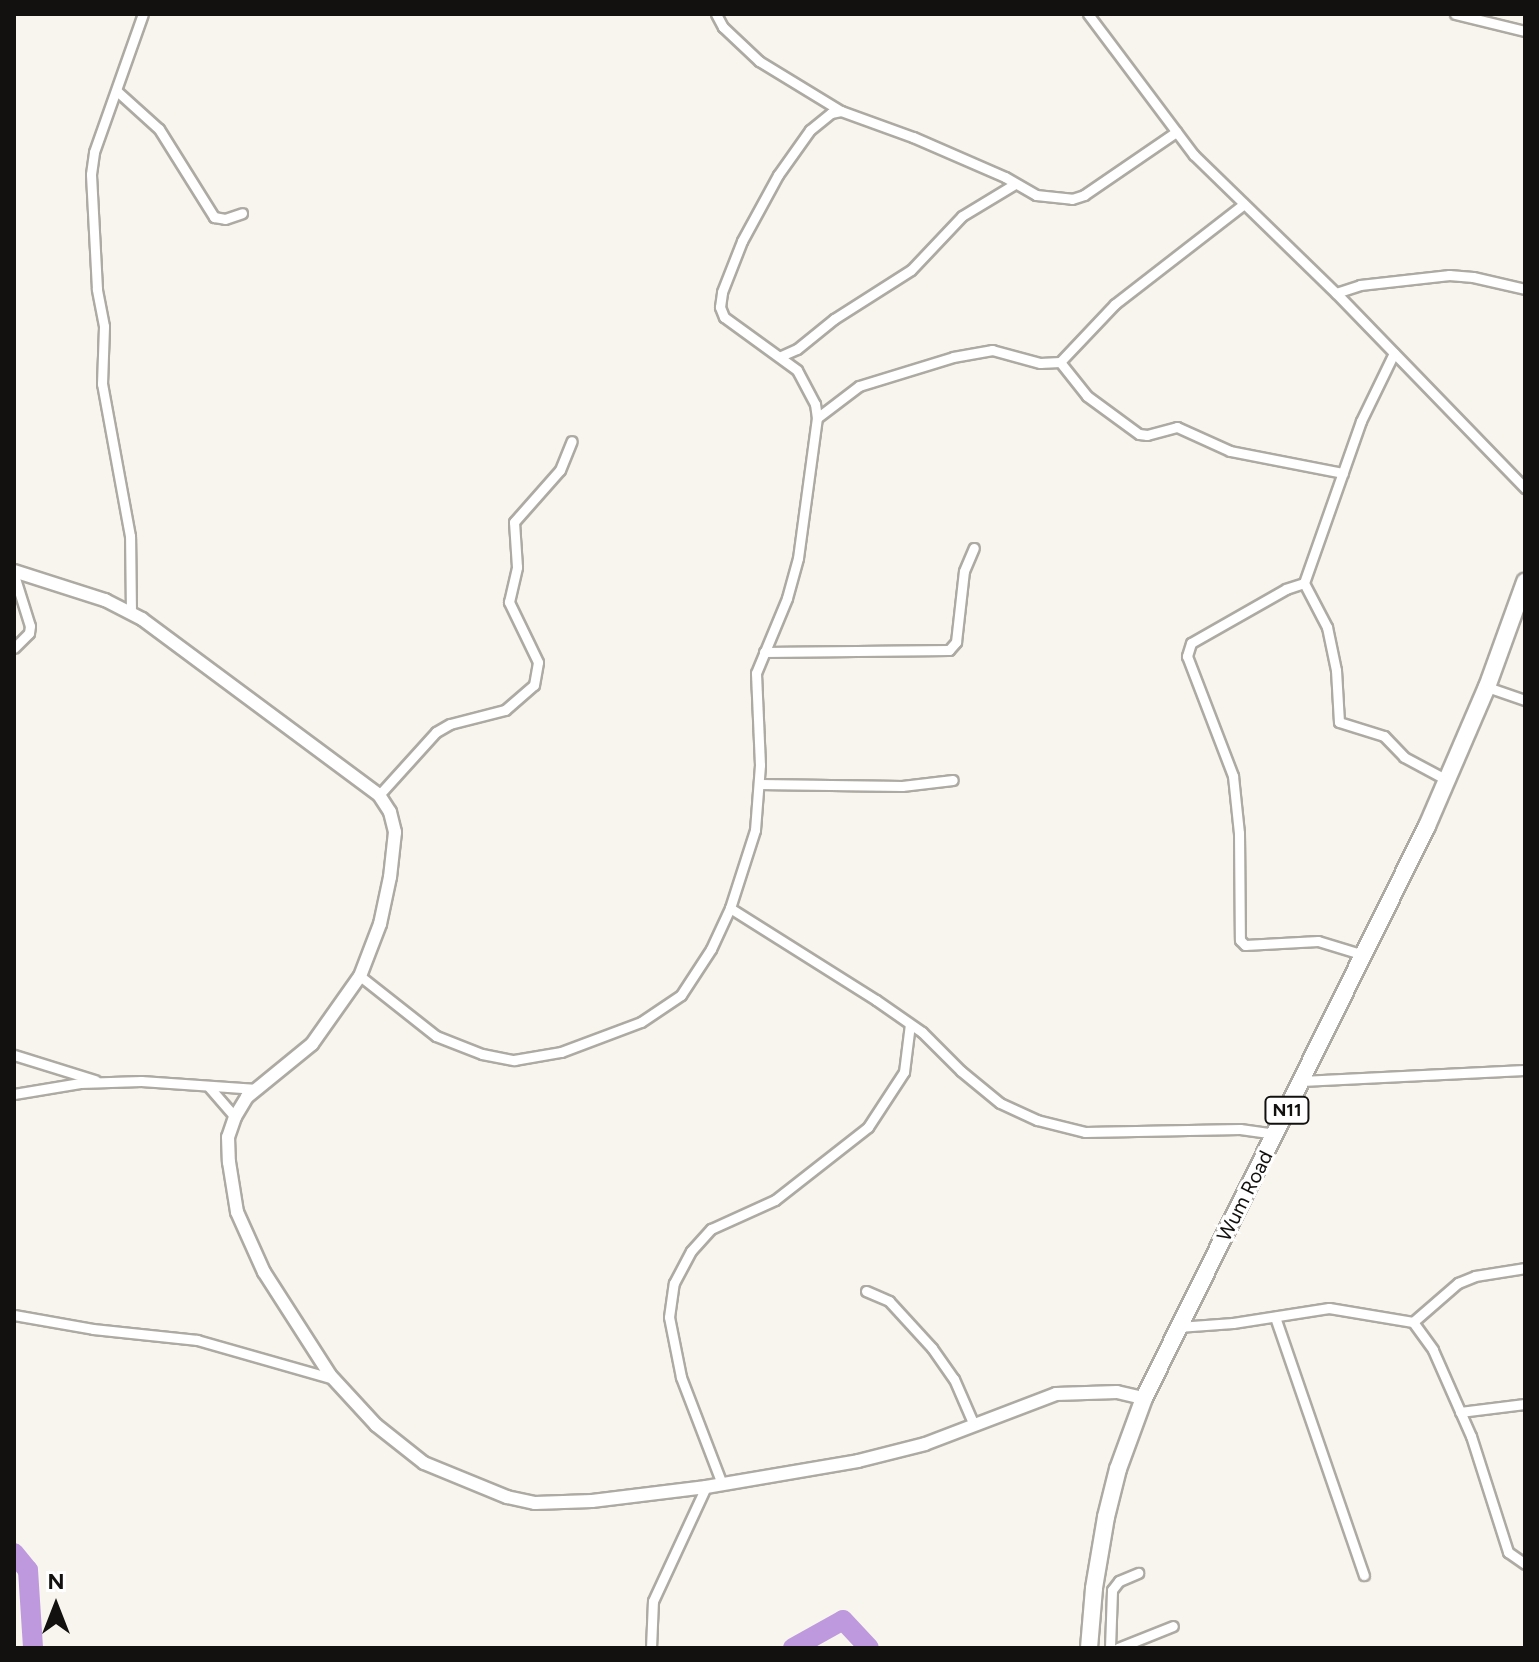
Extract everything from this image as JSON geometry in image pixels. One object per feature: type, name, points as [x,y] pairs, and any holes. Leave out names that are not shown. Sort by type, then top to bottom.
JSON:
[{"type":"highway","name":"Wum Road","points":[[1089,1648],[1094,1588],[1106,1517],[1118,1469],[1144,1398],[1364,955],[1447,780],[1487,687],[1525,582]]},
{"type":"street","points":[[131,613],[130,536],[102,384],[104,326],[97,289],[91,174],[94,152],[118,92],[143,14]]},
{"type":"street","points":[[716,14],[723,27],[759,61],[841,111],[913,137],[1036,195],[1072,199],[1084,195],[1176,132]]},
{"type":"street","points":[[1088,14],[1194,155],[1336,293],[1525,488]]},
{"type":"street","points":[[1455,14],[1525,31]]},
{"type":"street","points":[[118,92],[159,129],[214,217],[225,219],[242,213]]},
{"type":"street","points":[[360,976],[436,1036],[482,1054],[514,1060],[561,1052],[641,1022],[681,995],[711,949],[730,908],[755,830],[759,784],[756,673],[787,598],[798,558],[817,418],[806,383],[790,364],[724,317],[720,307],[722,292],[742,241],[778,175],[810,130],[831,113],[841,111]]},
{"type":"street","points":[[781,356],[797,349],[834,319],[918,265],[962,216],[1015,184]]},
{"type":"street","points":[[817,418],[859,386],[953,357],[992,350],[1040,363],[1060,362],[1115,304],[1244,204]]},
{"type":"street","points":[[1336,293],[1372,283],[1449,275],[1525,289]]},
{"type":"street","points":[[790,364],[797,349]]},
{"type":"street","points":[[1394,353],[1361,421],[1304,583],[1327,627],[1336,670],[1339,722],[1384,736],[1404,757],[1447,780]]},
{"type":"street","points":[[1060,362],[1087,396],[1139,434],[1147,435],[1177,427],[1230,451],[1343,473]]},
{"type":"street","points":[[379,795],[436,732],[450,724],[505,710],[534,685],[538,662],[509,602],[517,567],[513,529],[517,516],[560,470],[572,441]]},
{"type":"street","points":[[764,652],[949,650],[956,642],[964,571],[974,548]]},
{"type":"street","points":[[14,573],[105,600],[131,613],[379,795],[390,812],[395,832],[390,877],[380,924],[360,976],[312,1044],[258,1089],[235,1117],[228,1137],[229,1162],[237,1212],[264,1272],[334,1379],[376,1425],[424,1463],[507,1497],[535,1503],[592,1501],[706,1487],[858,1461],[925,1444],[1056,1394],[1117,1392],[1144,1398]]},
{"type":"street","points":[[14,573],[30,630],[14,648]]},
{"type":"street","points":[[1304,583],[1286,589],[1191,643],[1187,656],[1233,776],[1239,833],[1240,940],[1245,945],[1318,941],[1364,955]]},
{"type":"street","points":[[1487,687],[1525,700]]},
{"type":"street","points":[[759,784],[902,786],[953,780]]},
{"type":"street","points":[[730,908],[910,1024],[1000,1103],[1060,1128],[1085,1132],[1240,1129],[1276,1134]]},
{"type":"street","points":[[722,1484],[681,1377],[669,1317],[674,1283],[691,1251],[711,1229],[775,1200],[868,1127],[904,1072],[910,1024]]},
{"type":"street","points":[[14,1055],[101,1082]]},
{"type":"street","points":[[1301,1081],[1525,1070]]},
{"type":"street","points":[[14,1094],[101,1082],[167,1082],[258,1089]]},
{"type":"street","points":[[209,1087],[235,1117]]},
{"type":"street","points":[[1413,1322],[1458,1283],[1475,1276],[1525,1268]]},
{"type":"street","points":[[866,1291],[889,1301],[932,1348],[954,1379],[974,1425]]},
{"type":"street","points":[[1178,1327],[1329,1308],[1413,1322],[1433,1350],[1460,1412],[1508,1552],[1525,1564]]},
{"type":"street","points":[[14,1315],[226,1346],[334,1379]]},
{"type":"street","points":[[1275,1317],[1364,1575]]},
{"type":"street","points":[[1460,1412],[1525,1404]]},
{"type":"street","points":[[651,1648],[653,1601],[706,1487]]},
{"type":"street","points":[[1110,1648],[1112,1590],[1119,1581],[1138,1573]]},
{"type":"street","points":[[1118,1648],[1173,1626]]},
{"type":"waterway","points":[[14,1553],[28,1570],[33,1648]]},
{"type":"waterway","points":[[793,1648],[843,1620],[869,1648]]}]
